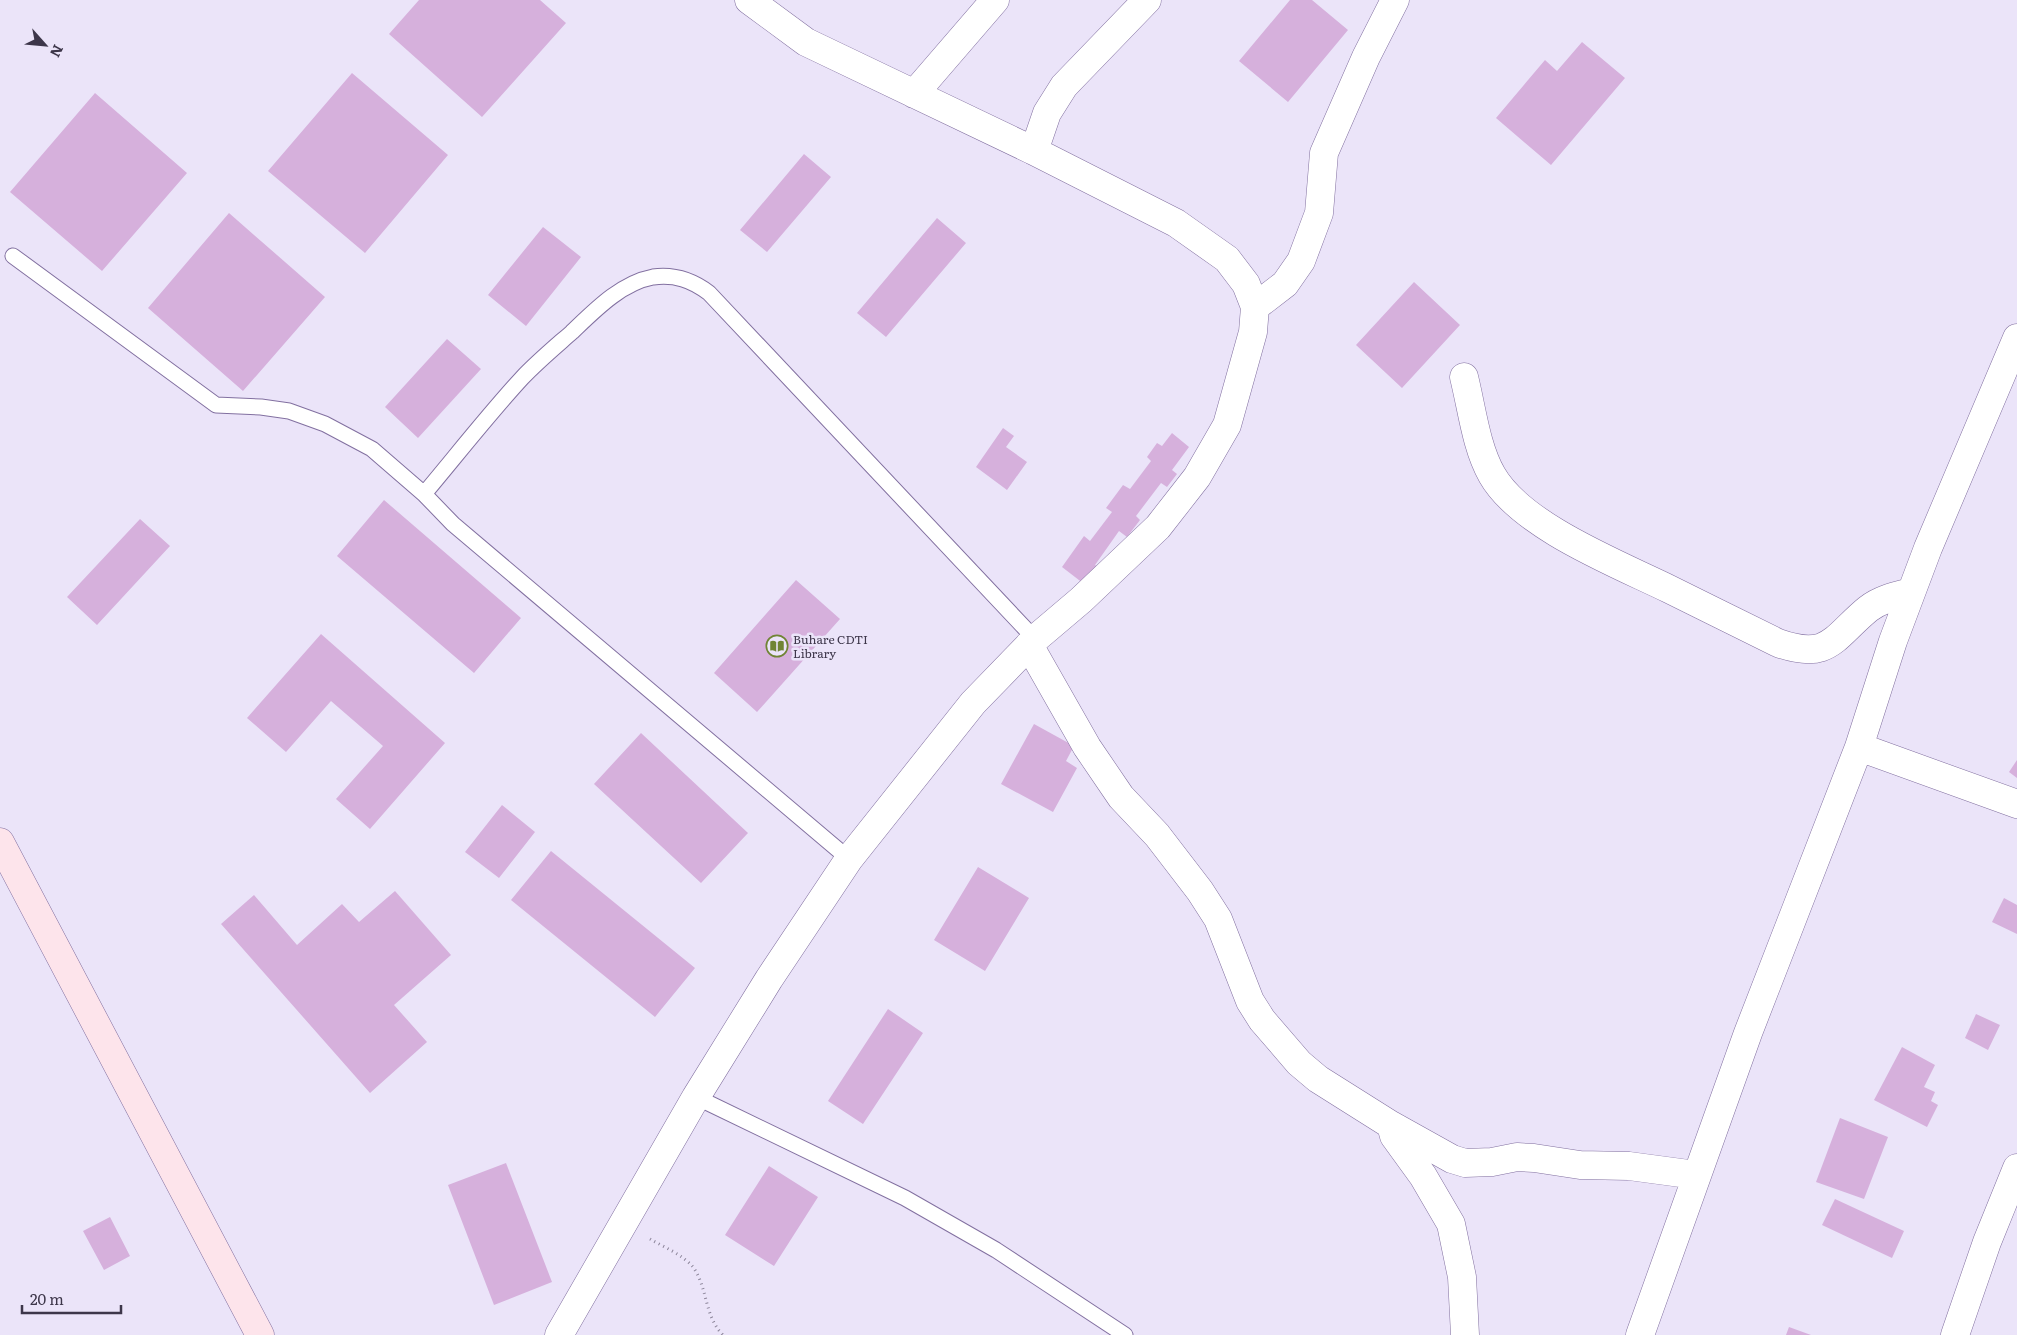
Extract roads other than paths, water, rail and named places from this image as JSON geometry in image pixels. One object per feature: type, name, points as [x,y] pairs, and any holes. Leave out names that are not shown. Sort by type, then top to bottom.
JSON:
[{"type":"main road","points":[[0,842],[260,1335]]},
{"type":"street","points":[[559,1335],[696,1097],[769,978],[849,859],[973,702],[1032,642],[1158,527],[1197,477],[1227,425],[1253,332],[1255,307],[1246,284],[1227,260],[1176,223],[1034,151],[806,42],[749,0]]},
{"type":"street","points":[[914,94],[995,0]]},
{"type":"street","points":[[1034,151],[1047,113],[1064,86],[1147,0]]},
{"type":"street","points":[[1255,307],[1285,284],[1301,261],[1319,213],[1324,153],[1366,57],[1395,0]]},
{"type":"street","points":[[1640,1335],[1762,996],[1860,748],[1893,641],[1911,592],[2017,338]]},
{"type":"street","points":[[1464,377],[1484,458],[1493,477],[1516,503],[1536,519],[1575,543],[1770,639],[1797,650],[1811,650],[1823,647],[1840,637],[1869,608],[1886,598],[1911,592]]},
{"type":"street","points":[[1032,642],[1087,747],[1121,797],[1157,836],[1195,884],[1218,919],[1250,1001],[1262,1020],[1299,1063],[1318,1079],[1391,1125],[1452,1159],[1465,1163],[1492,1162],[1516,1157],[1580,1165],[1629,1166],[1696,1175]]},
{"type":"street","points":[[1860,748],[2017,804]]},
{"type":"street","points":[[1391,1125],[1394,1136],[1423,1176],[1451,1224],[1462,1277],[1465,1335]]},
{"type":"street","points":[[1954,1335],[1987,1242],[2017,1168]]},
{"type":"lane","points":[[13,256],[216,404],[289,411],[325,424],[372,449],[424,494],[453,524],[849,859]]},
{"type":"lane","points":[[424,494],[523,378],[615,294],[640,281],[653,278],[679,277],[700,286],[709,293],[1032,642]]},
{"type":"lane","points":[[696,1097],[905,1198],[996,1250],[1125,1335]]},
{"type":"place","name":"Buhare CDTI Library","points":[[777,646]]}]
